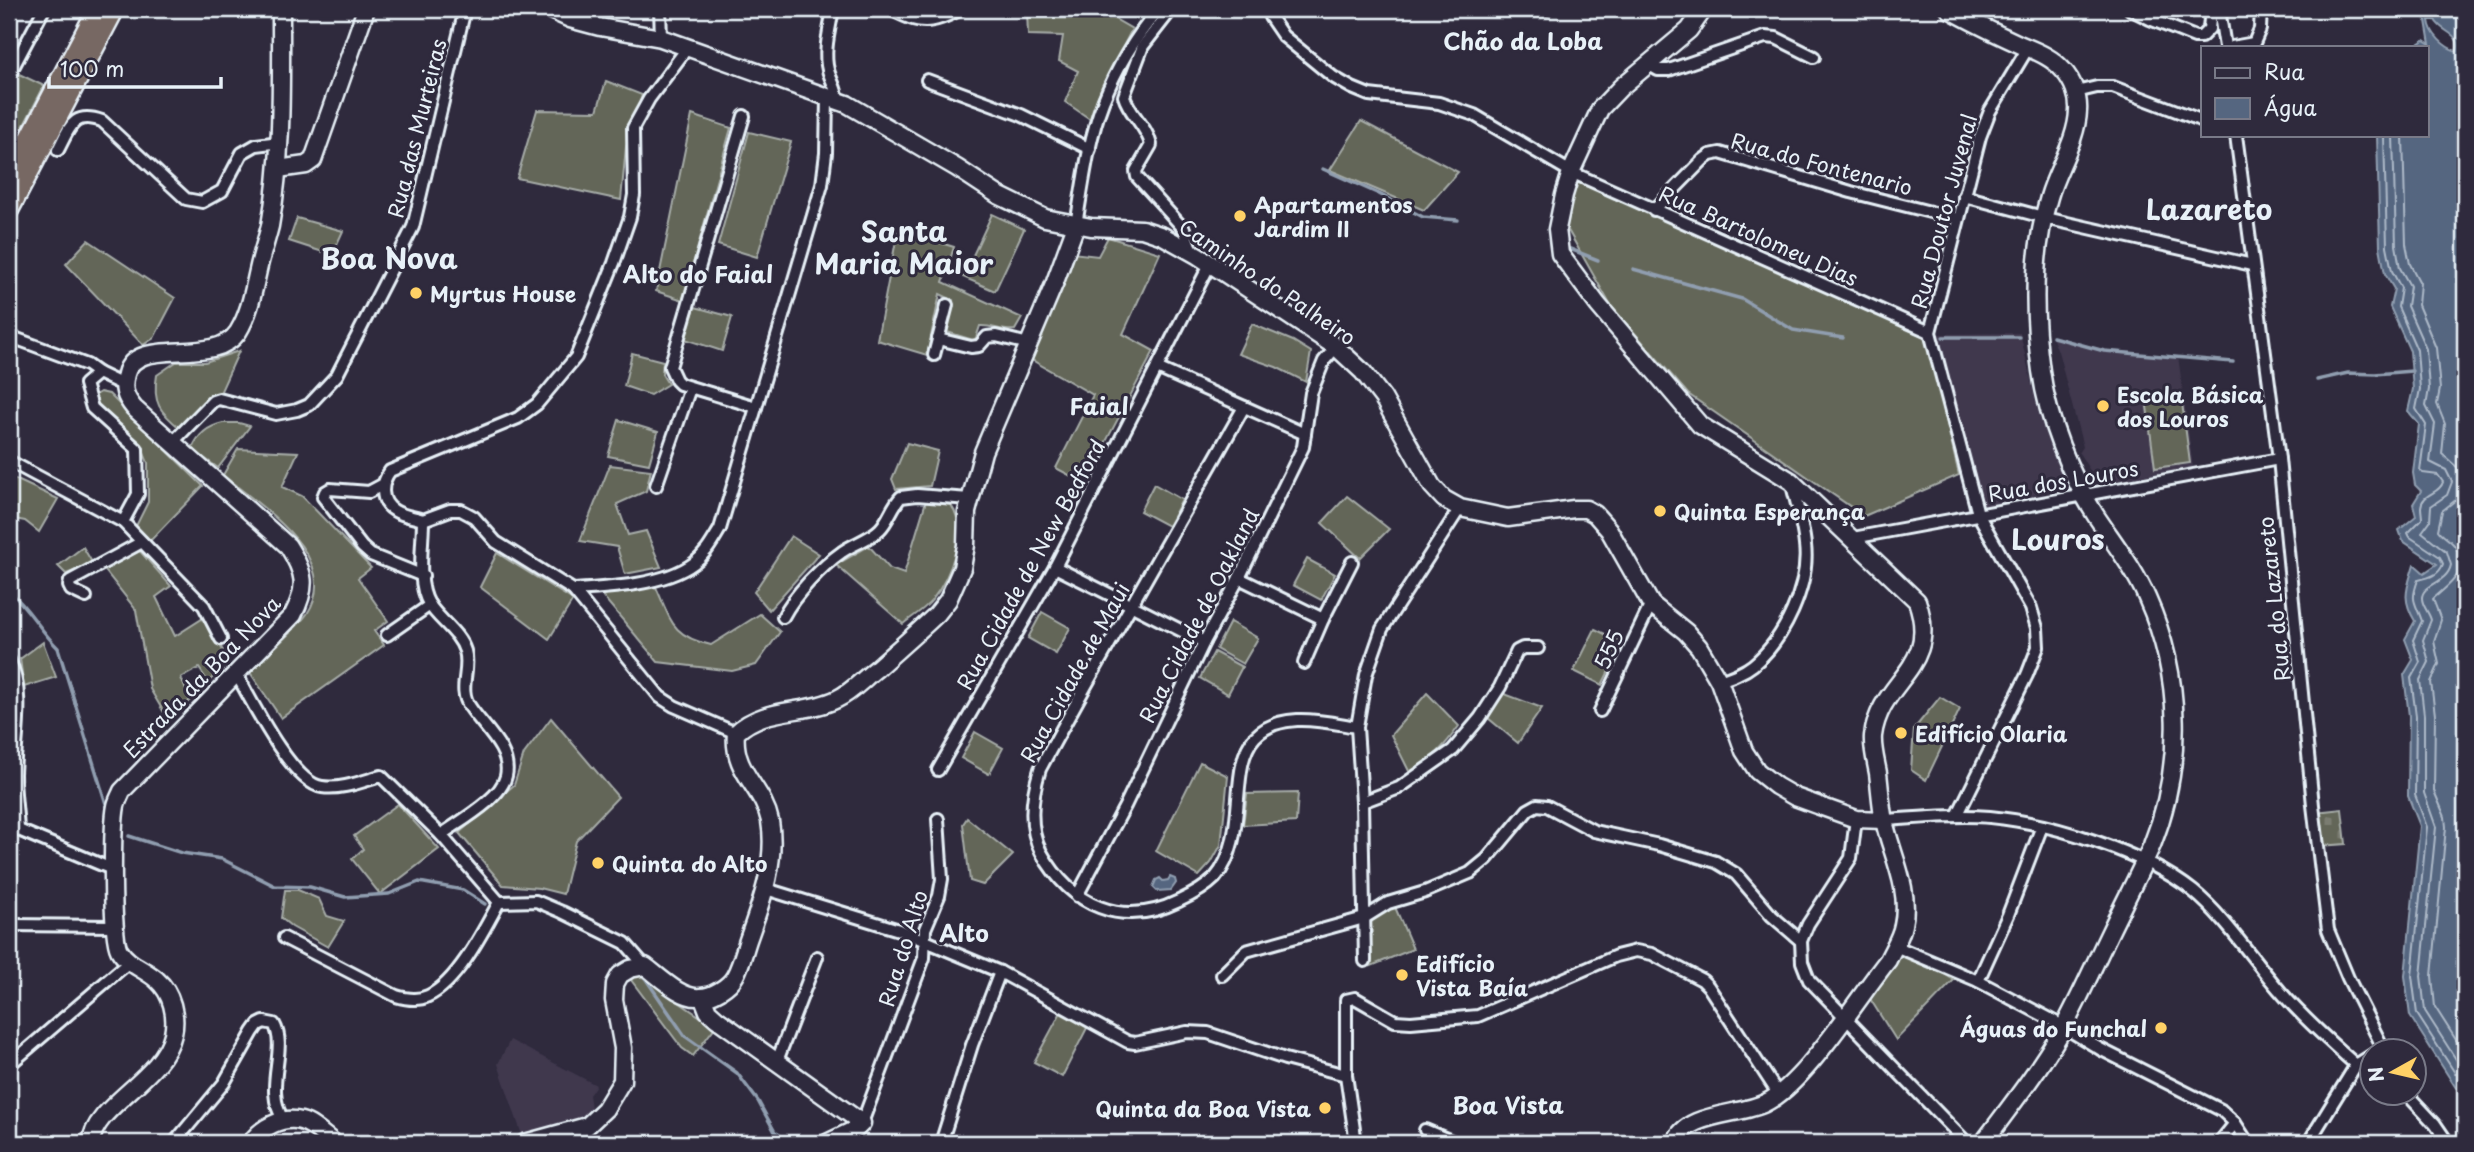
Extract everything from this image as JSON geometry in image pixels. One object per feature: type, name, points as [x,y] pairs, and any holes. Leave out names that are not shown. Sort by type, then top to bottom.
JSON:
[{"type":"highway","points":[[9,179],[98,9]]},
{"type":"highway","points":[[9,209],[114,9]]},
{"type":"street","points":[[9,75],[44,9]]},
{"type":"street","points":[[9,336],[87,365],[123,385],[127,368],[136,359],[146,355],[211,350],[227,344],[237,334],[249,309],[270,228],[278,169],[281,9]]},
{"type":"street","points":[[278,169],[306,165],[313,160],[366,9]]},
{"type":"street","name":"Rua das Murteiras","points":[[171,444],[213,401],[219,399],[276,414],[297,410],[309,405],[337,375],[413,227],[464,9]]},
{"type":"street","name":"Caminho do Palheiro","points":[[548,9],[570,19],[600,27],[661,38],[855,108],[1021,208],[1045,218],[1076,225],[1142,229],[1163,236],[1192,252],[1336,347],[1363,372],[1383,398],[1432,486],[1444,499],[1460,508],[1508,518],[1586,509],[1605,524],[1651,604],[1686,632],[1699,647],[1719,681],[1744,751],[1757,771],[1776,786],[1795,797],[1856,819],[1991,817],[2042,826],[2129,853],[2161,869],[2194,892],[2251,954],[2281,992],[2356,1065]]},
{"type":"street","points":[[660,9],[661,38]]},
{"type":"street","points":[[573,590],[618,586],[682,571],[709,549],[720,529],[822,185],[833,100],[838,92],[828,70],[826,58],[833,9]]},
{"type":"street","points":[[890,9],[914,21],[944,18],[961,9]]},
{"type":"street","points":[[736,733],[749,722],[767,715],[836,700],[852,690],[937,614],[948,600],[962,568],[969,499],[983,452],[1030,344],[1076,225],[1090,149],[1103,102],[1138,33],[1159,9]]},
{"type":"street","points":[[1172,9],[1143,46],[1124,96],[1147,132],[1151,145],[1136,171],[1137,177],[1184,229],[1192,252]]},
{"type":"street","name":"Rua Bartolomeu Dias","points":[[1270,9],[1270,17],[1283,36],[1352,88],[1369,96],[1439,103],[1474,115],[1572,172],[1930,332]]},
{"type":"street","points":[[1537,9],[1546,9]]},
{"type":"street","points":[[1949,9],[2052,59],[2062,68],[2076,92],[2077,123],[2048,200],[2036,267],[2035,295],[2041,376],[2062,447],[2084,496],[2142,586],[2158,626],[2171,674],[2175,719],[2169,786],[2163,813],[2144,861],[2064,1027],[1983,1143]]},
{"type":"street","points":[[2130,9],[2195,37],[2206,34],[2211,9]]},
{"type":"street","points":[[2219,9],[2225,46]]},
{"type":"street","points":[[1675,1143],[1678,1136],[1694,1122],[1755,1108],[1779,1095],[1812,1060],[1888,960],[1895,946],[1903,926],[1903,886],[1884,820],[1873,739],[1884,704],[1914,664],[1922,647],[1922,615],[1917,601],[1791,481],[1700,425],[1618,330],[1560,254],[1557,229],[1572,172],[1600,109],[1621,87],[1689,30],[1700,10]]},
{"type":"street","points":[[2238,46],[2254,43],[2259,34],[2261,13]]},
{"type":"street","points":[[1649,65],[1658,70],[1670,70],[1765,37],[1776,38],[1814,57]]},
{"type":"street","points":[[423,576],[371,555],[323,497],[330,489],[369,492],[382,485],[390,471],[518,418],[537,404],[576,357],[630,217],[634,195],[633,128],[649,99],[688,47]]},
{"type":"street","name":"Rua Doutor Juvenal","points":[[1957,816],[2038,647],[2037,628],[2031,608],[1978,514],[1930,332],[1980,137],[1990,111],[2028,48]]},
{"type":"street","points":[[927,80],[1021,115],[1090,149]]},
{"type":"street","points":[[2076,92],[2097,87],[2113,87],[2201,120]]},
{"type":"street","points":[[744,116],[670,368],[676,380],[690,388],[756,407]]},
{"type":"street","points":[[58,150],[72,123],[80,118],[91,117],[102,121],[186,199],[202,202],[222,191],[242,153],[256,145],[280,142]]},
{"type":"street","name":"Rua do Lazareto","points":[[2236,136],[2279,459],[2328,930],[2375,1036]]},
{"type":"street","name":"Rua do Fontenario","points":[[1654,210],[1703,160],[1720,153],[1851,192],[1958,219]]},
{"type":"street","points":[[1964,196],[2044,218],[2252,265]]},
{"type":"street","name":"Rua Cidade de New Bedford","points":[[938,770],[1055,567],[1210,264]]},
{"type":"street","points":[[934,355],[947,305]]},
{"type":"street","points":[[938,338],[971,347],[979,346],[987,337],[996,336],[1030,344]]},
{"type":"street","name":"Rua Cidade de Oakland","points":[[1077,896],[1125,806],[1303,447],[1311,393],[1324,361],[1336,347]]},
{"type":"street","points":[[1157,368],[1305,434]]},
{"type":"street","points":[[98,373],[85,384],[92,408],[137,449],[138,494],[123,522]]},
{"type":"street","name":"Estrada da Boa Nova","points":[[123,385],[126,398],[134,408],[171,444],[288,546],[300,566],[303,582],[301,599],[293,615],[122,791],[116,807],[114,926],[116,942],[129,962]]},
{"type":"street","points":[[656,486],[690,388]]},
{"type":"street","name":"Rua Cidade de Maui","points":[[1244,407],[1123,617],[1040,769],[1032,810],[1040,850],[1055,874],[1077,896],[1102,909],[1134,914],[1167,907],[1195,894],[1214,879],[1229,858],[1235,836],[1243,762],[1255,737],[1285,722],[1305,720],[1357,727]]},
{"type":"street","name":"Rua dos Louros","points":[[1853,538],[2279,459]]},
{"type":"street","points":[[9,461],[123,522],[204,606],[221,639]]},
{"type":"street","points":[[1719,681],[1753,665],[1774,644],[1801,593],[1805,547],[1791,481]]},
{"type":"street","points":[[382,485],[383,495],[395,511],[423,520],[450,510],[461,510],[474,517],[496,542],[573,590],[660,697],[674,706],[736,733]]},
{"type":"street","points":[[783,617],[790,604],[828,564],[882,527],[901,498],[917,495],[969,499]]},
{"type":"street","points":[[1365,961],[1362,802],[1357,727],[1366,675],[1382,629],[1460,508]]},
{"type":"street","points":[[423,520],[423,576],[430,605],[464,647],[467,658],[464,696],[500,746],[507,767],[506,777],[498,793],[440,835]]},
{"type":"street","points":[[86,597],[71,590],[70,581],[142,542]]},
{"type":"street","points":[[1304,663],[1352,562]]},
{"type":"street","points":[[1055,567],[1204,642]]},
{"type":"street","points":[[1239,578],[1323,619]]},
{"type":"street","name":"555","points":[[1600,711],[1651,604]]},
{"type":"street","points":[[387,635],[430,605]]},
{"type":"street","points":[[1362,802],[1399,788],[1453,750],[1480,718],[1517,651],[1523,648],[1538,648]]},
{"type":"street","points":[[9,660],[13,670],[19,723],[13,828],[114,870]]},
{"type":"street","points":[[236,673],[268,729],[297,772],[308,782],[322,787],[340,786],[381,776],[440,835],[499,902]]},
{"type":"street","points":[[499,902],[536,901],[625,943],[645,966],[684,994],[703,998],[720,990],[735,976],[766,888],[772,843],[769,818],[757,791],[737,759],[736,733]]},
{"type":"street","points":[[1222,975],[1246,951],[1364,918],[1388,903],[1470,873],[1487,859],[1528,810],[1537,805],[1547,806],[1594,831],[1690,854],[1729,869],[1773,916],[1801,941]]},
{"type":"street","name":"Rua do Alto","points":[[862,1123],[923,958],[925,929],[939,896],[942,879],[938,819]]},
{"type":"street","points":[[1856,819],[1851,858],[1808,924],[1801,941],[1802,962],[1809,980],[1966,1143]]},
{"type":"street","points":[[1979,981],[2042,826]]},
{"type":"street","points":[[766,888],[899,929],[1000,972],[1128,1042],[1135,1043],[1187,1032],[1208,1033],[1285,1059],[1346,1074]]},
{"type":"street","points":[[284,938],[396,996],[411,999],[427,997],[446,983],[479,940],[499,902]]},
{"type":"street","points":[[9,925],[114,926]]},
{"type":"street","points":[[1895,946],[1979,981],[2115,1056],[2221,1110],[2235,1123],[2248,1143]]},
{"type":"street","points":[[1356,1143],[1346,1074],[1345,1004],[1350,998],[1395,1021],[1478,1016],[1616,956],[1636,951],[1661,957],[1708,986],[1779,1095]]},
{"type":"street","points":[[777,1061],[817,957]]},
{"type":"street","points":[[9,1065],[129,962],[157,980],[169,995],[174,1012],[173,1036],[157,1067],[100,1120],[91,1135],[90,1143]]},
{"type":"street","points":[[525,1143],[586,1126],[605,1109],[622,1080],[623,1048],[614,1000],[615,984],[620,975],[630,969],[645,966]]},
{"type":"street","points":[[941,1143],[972,1045],[1000,972]]},
{"type":"street","points":[[703,998],[708,1011],[862,1123],[851,1133],[827,1143]]},
{"type":"street","points":[[174,1143],[224,1083],[253,1032],[264,1022],[274,1024],[278,1035],[274,1100],[284,1121]]},
{"type":"street","points":[[2308,1143],[2356,1065]]},
{"type":"street","points":[[2418,1106],[2448,1143]]},
{"type":"street","points":[[251,1143],[257,1134],[284,1121],[300,1121],[334,1143]]},
{"type":"street","points":[[2220,1143],[2235,1123]]},
{"type":"street","points":[[1425,1130],[1456,1143]]},
{"type":"shaded area","points":[[2020,333],[2038,411],[2066,488],[1981,507],[1937,334]]},
{"type":"shaded area","points":[[2051,335],[2109,350],[2178,356],[2193,467],[2106,482],[2096,480],[2079,453],[2083,447],[2058,351]]},
{"type":"shaded area","points":[[510,1040],[596,1085],[589,1095],[592,1115],[523,1138],[498,1064]]},
{"type":"green space","points":[[1101,9],[1132,29],[1098,96],[1093,121],[1065,102],[1078,71],[1059,61],[1063,36],[1028,35],[1027,11]]},
{"type":"green space","points":[[17,73],[44,86],[22,129],[9,122],[9,90]]},
{"type":"green space","points":[[606,81],[642,95],[626,147],[621,200],[517,178],[537,110],[597,111]]},
{"type":"green space","points":[[692,115],[731,128],[683,300],[656,291]]},
{"type":"green space","points":[[1361,121],[1458,172],[1424,210],[1330,170]]},
{"type":"green space","points":[[749,132],[791,142],[757,257],[718,245]]},
{"type":"green space","points":[[1576,177],[1927,338],[1959,475],[1864,516],[1688,394],[1611,306],[1565,225]]},
{"type":"green space","points":[[992,214],[1024,229],[995,291],[963,277]]},
{"type":"green space","points":[[297,218],[343,231],[332,255],[289,241]]},
{"type":"green space","points":[[898,230],[954,247],[943,282],[1022,318],[1015,330],[980,326],[973,340],[947,332],[953,300],[940,294],[927,355],[877,340]]},
{"type":"green space","points":[[1108,237],[1160,253],[1123,334],[1154,351],[1084,483],[1056,468],[1093,395],[1032,360],[1072,253],[1098,256]]},
{"type":"green space","points":[[88,240],[175,298],[154,338],[143,345],[66,264]]},
{"type":"green space","points":[[695,307],[732,317],[722,351],[685,339]]},
{"type":"green space","points":[[1252,324],[1293,341],[1311,352],[1306,382],[1276,367],[1238,354]]},
{"type":"green space","points":[[239,351],[221,391],[181,429],[163,412],[157,400],[157,375],[176,362],[205,362]]},
{"type":"green space","points":[[632,353],[663,361],[662,374],[668,384],[650,395],[624,386]]},
{"type":"green space","points":[[100,392],[109,394],[203,486],[149,542],[136,526],[148,502],[148,463],[140,443],[96,403],[95,395]]},
{"type":"green space","points":[[2181,395],[2190,463],[2155,468],[2146,399]]},
{"type":"green space","points":[[619,420],[658,432],[649,464],[608,456]]},
{"type":"green space","points":[[223,423],[250,426],[218,468],[192,449],[204,432]]},
{"type":"green space","points":[[907,443],[938,451],[930,486],[896,489],[892,479]]},
{"type":"green space","points":[[238,449],[298,452],[282,487],[302,496],[371,568],[358,578],[388,621],[374,631],[384,645],[281,718],[249,671],[307,614],[315,593],[315,573],[306,553],[292,535],[223,475]]},
{"type":"green space","points":[[610,465],[651,470],[646,491],[617,504],[628,535],[646,531],[661,567],[625,574],[617,547],[580,541]]},
{"type":"green space","points":[[15,479],[58,499],[39,532],[25,521],[9,518],[9,494]]},
{"type":"green space","points":[[1154,484],[1182,500],[1168,526],[1140,511]]},
{"type":"green space","points":[[1347,496],[1389,529],[1360,558],[1322,523]]},
{"type":"green space","points":[[926,501],[951,505],[956,515],[958,540],[951,567],[939,591],[926,607],[903,624],[836,565],[869,546],[890,569],[904,574]]},
{"type":"green space","points":[[791,536],[819,554],[769,610],[754,592]]},
{"type":"green space","points":[[83,547],[93,564],[66,574],[58,566]]},
{"type":"green space","points":[[138,549],[171,586],[156,597],[175,636],[205,617],[229,662],[208,682],[199,668],[181,678],[190,700],[169,721],[150,689],[136,610],[103,568]]},
{"type":"green space","points":[[497,553],[573,600],[549,639],[480,587]]},
{"type":"green space","points":[[1307,559],[1335,574],[1321,600],[1293,585]]},
{"type":"green space","points":[[655,585],[669,617],[679,631],[697,641],[711,645],[760,614],[780,632],[756,665],[732,671],[658,662],[600,593]]},
{"type":"green space","points":[[1042,612],[1070,628],[1056,654],[1028,638]]},
{"type":"green space","points":[[1230,622],[1258,638],[1243,664],[1216,649]]},
{"type":"green space","points":[[1595,629],[1623,643],[1602,685],[1574,671]]},
{"type":"green space","points":[[43,642],[56,677],[24,687],[20,659]]},
{"type":"green space","points":[[1214,652],[1242,667],[1228,694],[1200,678]]},
{"type":"green space","points":[[1427,693],[1459,726],[1437,752],[1410,773],[1391,735]]},
{"type":"green space","points":[[1502,693],[1542,708],[1518,743],[1488,718]]},
{"type":"green space","points":[[1940,697],[1960,709],[1926,780],[1911,770],[1914,729]]},
{"type":"green space","points":[[551,718],[618,797],[576,841],[563,894],[539,888],[503,885],[459,833],[514,785],[524,754]]},
{"type":"green space","points":[[975,732],[1003,748],[989,774],[961,758]]},
{"type":"green space","points":[[1200,762],[1228,776],[1221,845],[1211,863],[1199,876],[1156,851]]},
{"type":"green space","points":[[1298,793],[1296,822],[1243,825],[1247,794]]},
{"type":"green space","points":[[398,804],[439,849],[380,894],[352,859],[363,849],[354,836]]},
{"type":"green space","points":[[2342,809],[2346,844],[2320,846],[2316,812]]},
{"type":"green space","points":[[967,818],[1013,855],[983,885],[970,881],[963,824]]},
{"type":"green space","points":[[285,890],[298,890],[319,899],[327,916],[344,921],[328,947],[281,918]]},
{"type":"green space","points":[[1395,907],[1413,949],[1371,966],[1367,945],[1370,923]]},
{"type":"green space","points":[[1895,950],[1954,980],[1896,1040],[1867,994]]},
{"type":"green space","points":[[628,976],[641,976],[715,1027],[693,1056],[682,1048]]},
{"type":"green space","points":[[1061,1012],[1088,1026],[1062,1077],[1034,1062]]},
{"type":"water","points":[[2424,9],[2465,9],[2465,1082],[2461,1080],[2460,1089],[2456,1088],[2428,1044],[2428,1036],[2423,1036],[2410,1016],[2405,976],[2420,826],[2408,796],[2409,716],[2404,675],[2413,660],[2405,639],[2415,621],[2408,606],[2407,593],[2414,564],[2424,573],[2437,564],[2403,541],[2399,530],[2416,516],[2413,504],[2421,491],[2415,485],[2413,473],[2419,424],[2408,411],[2413,389],[2410,351],[2390,307],[2394,289],[2385,274],[2380,247],[2377,136],[2428,136],[2428,46],[2415,46],[2424,40],[2430,44]],"holes":[[[2429,20],[2435,20],[2457,40],[2457,51],[2443,44],[2435,35]]]},
{"type":"water","points":[[1170,877],[1175,879],[1176,883],[1171,890],[1157,891],[1153,887],[1156,880],[1168,880]]},
{"type":"waterway","points":[[1323,169],[1423,217],[1458,220]]},
{"type":"waterway","points":[[1570,249],[1598,260]]},
{"type":"waterway","points":[[1633,269],[1742,299],[1793,330],[1843,338]]},
{"type":"waterway","points":[[1943,337],[2019,337]]},
{"type":"waterway","points":[[2053,337],[2104,351],[2233,362]]},
{"type":"waterway","points":[[2317,380],[2348,373],[2412,371]]},
{"type":"waterway","points":[[9,591],[58,648],[107,807]]},
{"type":"waterway","points":[[129,836],[182,853],[222,859],[275,886],[310,887],[345,897],[389,894],[419,882],[463,890],[485,904]]},
{"type":"waterway","points":[[641,972],[685,1036],[737,1073],[758,1101],[775,1132],[791,1143]]},
{"type":"place","name":"Apartamentos Jardim II","points":[[1240,216]]},
{"type":"place","name":"Myrtus House","points":[[416,293]]},
{"type":"place","name":"Escola Básica dos Louros","points":[[2103,406]]},
{"type":"place","name":"Quinta Esperança","points":[[1660,511]]},
{"type":"place","name":"Edifício Olaria","points":[[1901,733]]},
{"type":"place","name":"Quinta do Alto","points":[[598,863]]},
{"type":"place","name":"Edifício Vista Baía","points":[[1402,975]]},
{"type":"place","name":"Águas do Funchal","points":[[2161,1028]]},
{"type":"place","name":"Quinta da Boa Vista","points":[[1325,1108]]},
{"type":"district","name":"Chão da Loba","points":[[1523,40]]},
{"type":"district","name":"Lazareto","points":[[2209,208]]},
{"type":"district","name":"Santa Maria Maior","points":[[904,246]]},
{"type":"district","name":"Boa Nova","points":[[389,257]]},
{"type":"district","name":"Alto do Faial","points":[[698,273]]},
{"type":"district","name":"Faial","points":[[1099,405]]},
{"type":"district","name":"Louros","points":[[2058,538]]},
{"type":"district","name":"Alto","points":[[964,932]]},
{"type":"district","name":"Boa Vista","points":[[1508,1104]]}]
